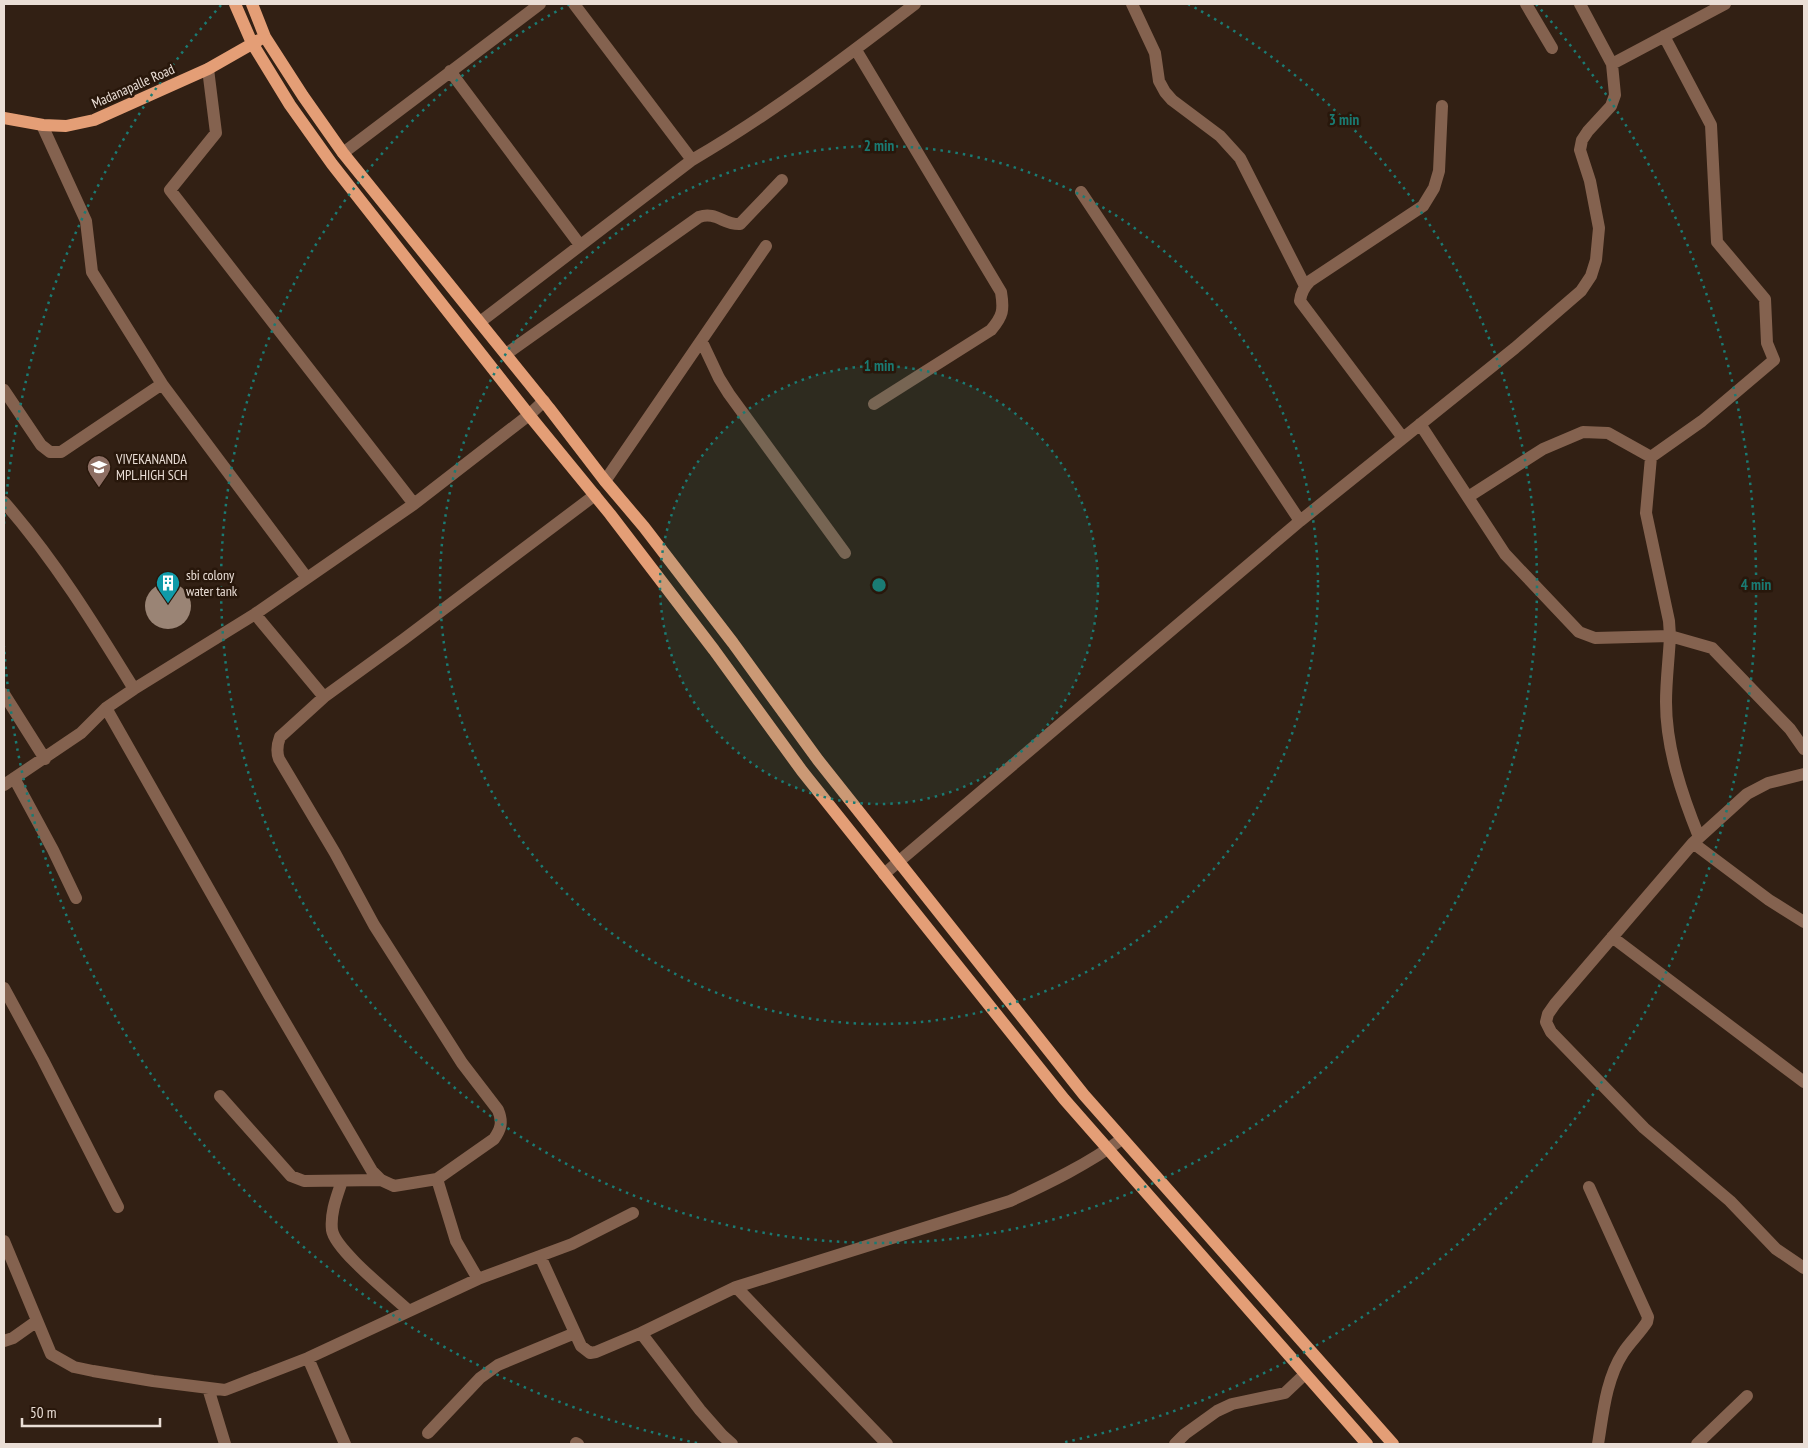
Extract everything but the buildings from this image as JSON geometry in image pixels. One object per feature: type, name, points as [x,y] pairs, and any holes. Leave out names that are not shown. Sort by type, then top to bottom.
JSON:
[{"type":"main road","points":[[236,4],[252,43],[290,105],[332,164],[529,415],[595,495],[714,650],[802,771],[1064,1099],[1367,1444]]},
{"type":"main road","points":[[252,4],[265,37],[342,152],[544,401],[605,481],[674,566],[734,643],[818,760],[1084,1095],[1393,1444]]},
{"type":"main road","name":"Madanapalle Road","points":[[4,118],[42,125],[66,126],[94,120],[208,69],[265,37]]},
{"type":"street","points":[[342,152],[540,4]]},
{"type":"street","points":[[574,4],[692,160]]},
{"type":"street","points":[[480,322],[692,160],[734,135],[856,50],[915,4]]},
{"type":"street","points":[[1132,4],[1155,53],[1159,81],[1165,92],[1172,100],[1220,136],[1240,158],[1305,286]]},
{"type":"street","points":[[1526,4],[1552,48]]},
{"type":"street","points":[[884,874],[1300,521],[1515,348],[1581,291],[1591,276],[1596,260],[1599,228],[1590,181],[1580,150],[1582,140],[1614,101],[1615,95],[1612,64],[1580,4]]},
{"type":"street","points":[[1612,64],[1725,4]]},
{"type":"street","points":[[1664,36],[1711,125],[1718,242],[1766,299],[1767,343],[1774,360],[1702,421],[1651,457],[1646,513],[1669,621],[1670,636],[1666,703],[1670,738],[1676,769],[1696,840],[1769,900],[1804,922]]},
{"type":"street","points":[[856,50],[1001,292],[1004,307],[1000,320],[991,330],[874,404]]},
{"type":"street","points":[[208,69],[216,133],[170,190],[414,504]]},
{"type":"street","points":[[450,71],[580,245]]},
{"type":"street","points":[[1403,438],[1300,301],[1301,293],[1305,286],[1423,206],[1434,188],[1439,171],[1442,106]]},
{"type":"street","points":[[42,125],[86,221],[92,272],[162,384],[307,578]]},
{"type":"street","points":[[506,354],[699,217],[712,215],[735,224],[740,224],[782,180]]},
{"type":"street","points":[[1082,192],[1300,521]]},
{"type":"street","points":[[605,481],[766,246]]},
{"type":"street","points":[[702,342],[719,378],[729,394],[845,553]]},
{"type":"street","points":[[4,390],[41,446],[50,452],[61,452],[162,384]]},
{"type":"street","points":[[76,898],[53,850],[9,782],[81,733],[106,708],[255,614],[414,504],[529,415],[544,401]]},
{"type":"street","points":[[1420,424],[1505,554],[1579,632],[1595,638],[1670,636],[1712,648],[1790,729],[1804,750]]},
{"type":"street","points":[[1468,497],[1543,449],[1584,432],[1608,433],[1651,457]]},
{"type":"street","points":[[106,708],[269,995],[372,1171],[382,1180],[394,1186],[437,1179],[494,1139],[500,1130],[501,1119],[498,1110],[462,1063],[374,924],[336,853],[279,759],[277,750],[280,737],[324,697],[595,495]]},
{"type":"street","points":[[4,502],[26,527],[85,608],[134,689]]},
{"type":"street","points":[[255,614],[324,697]]},
{"type":"street","points":[[4,694],[45,759]]},
{"type":"street","points":[[1804,774],[1768,783],[1747,794],[1696,840],[1548,1014],[1546,1022],[1551,1032],[1644,1128],[1730,1201],[1776,1249],[1804,1268]]},
{"type":"street","points":[[1612,937],[1804,1082]]},
{"type":"street","points":[[4,988],[48,1069],[118,1207]]},
{"type":"street","points":[[220,1096],[291,1176],[304,1181],[382,1180]]},
{"type":"street","points":[[540,1256],[581,1346],[590,1353],[596,1352],[641,1333],[736,1287],[1010,1201],[1052,1182],[1107,1150],[1122,1139]]},
{"type":"street","points":[[437,1179],[456,1241],[478,1280]]},
{"type":"street","points":[[342,1181],[333,1210],[332,1231],[342,1249],[409,1311]]},
{"type":"street","points":[[1589,1187],[1648,1317],[1648,1322],[1623,1353],[1614,1370],[1608,1387],[1598,1444]]},
{"type":"street","points":[[4,1241],[51,1354],[74,1367],[153,1381],[225,1390],[308,1358],[478,1280],[572,1244],[633,1213]]},
{"type":"street","points":[[736,1287],[887,1444]]},
{"type":"street","points":[[4,1341],[13,1338],[37,1322]]},
{"type":"street","points":[[428,1433],[480,1378],[498,1365],[575,1333]]},
{"type":"street","points":[[641,1333],[711,1422],[732,1444]]},
{"type":"street","points":[[308,1358],[344,1444]]},
{"type":"street","points":[[1175,1444],[1185,1434],[1224,1408],[1232,1404],[1285,1393],[1305,1374]]},
{"type":"street","points":[[208,1388],[224,1444]]},
{"type":"street","points":[[1697,1444],[1747,1396]]},
{"type":"place","name":"VIVEKANANDA MPL.HIGH SCH","points":[[99,488]]},
{"type":"place","name":"sbi colony water tank","points":[[168,604]]}]
